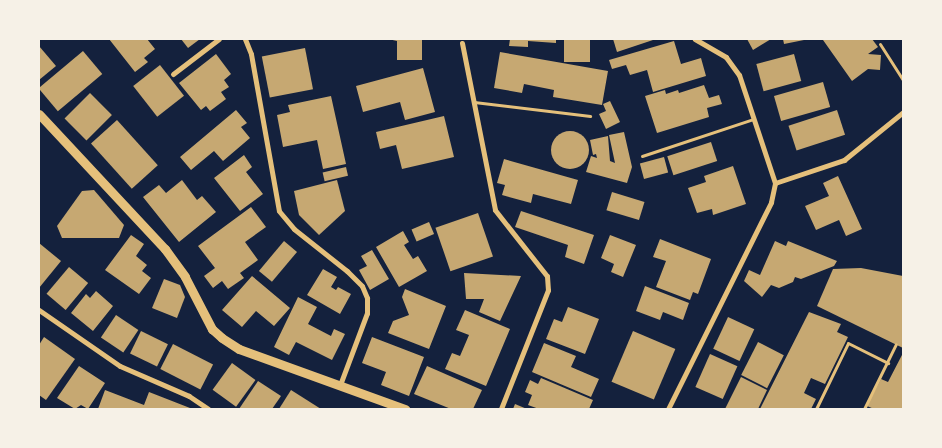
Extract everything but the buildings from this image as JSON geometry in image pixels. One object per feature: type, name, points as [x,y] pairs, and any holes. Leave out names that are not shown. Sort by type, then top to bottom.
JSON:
[{"type":"street","points":[[173,74],[219,39]]},
{"type":"street","points":[[245,39],[250,54],[279,210],[294,229],[347,271],[362,286],[366,298],[368,313],[340,385]]},
{"type":"street","points":[[668,409],[771,202],[775,183],[739,75],[726,57],[695,39]]},
{"type":"street","points":[[462,43],[495,210],[547,276],[548,290],[501,409]]},
{"type":"street","points":[[775,183],[844,160],[903,112]]},
{"type":"street","points":[[39,114],[164,249],[185,277],[212,328],[239,349],[406,409]]},
{"type":"street","points":[[39,310],[120,366],[189,396],[208,409]]},
{"type":"lane","points":[[880,44],[903,80]]},
{"type":"lane","points":[[473,102],[500,103],[590,116]]},
{"type":"lane","points":[[642,156],[753,119]]},
{"type":"lane","points":[[816,409],[848,343],[888,362]]},
{"type":"lane","points":[[864,409],[896,344]]}]
